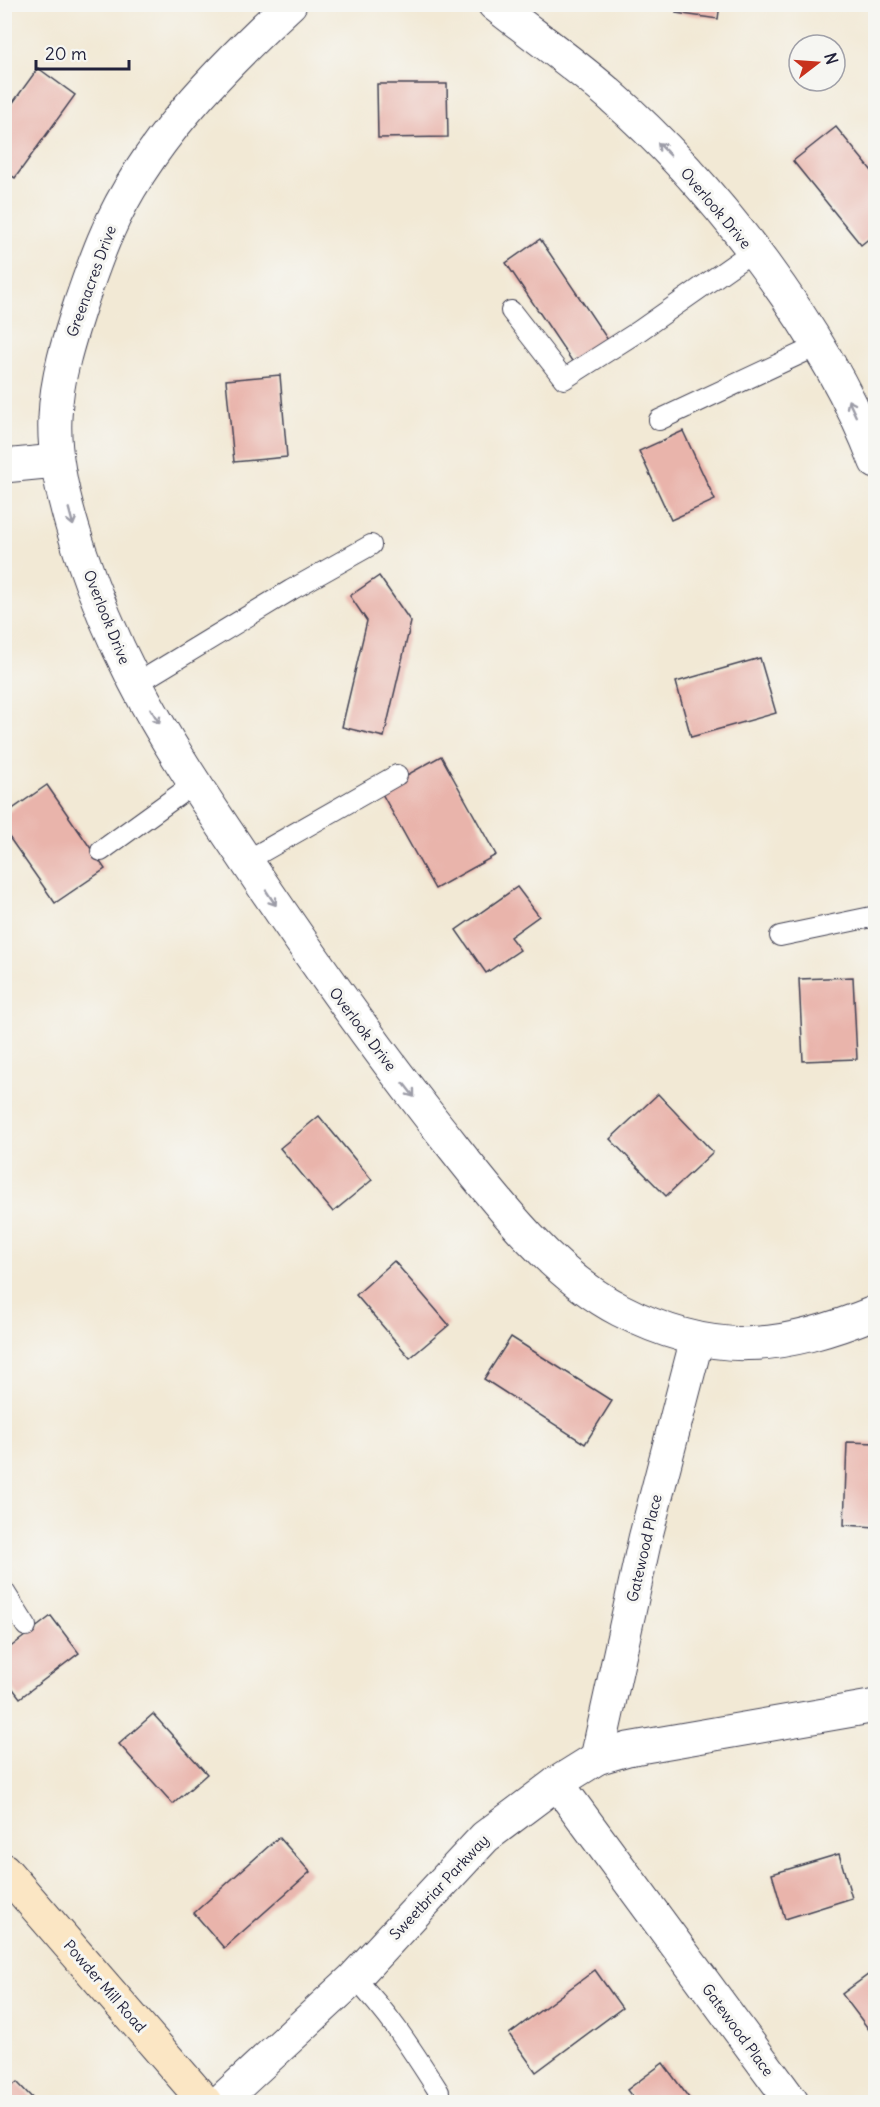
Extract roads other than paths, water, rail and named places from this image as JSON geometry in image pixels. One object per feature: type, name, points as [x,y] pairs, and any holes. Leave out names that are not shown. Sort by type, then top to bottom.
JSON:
[{"type":"main road","name":"Powder Mill Road","points":[[4,1870],[205,2103]]},
{"type":"street","name":"Greenacres Drive","points":[[56,461],[55,418],[60,380],[71,331],[107,231],[131,187],[184,113],[227,65],[290,4]]},
{"type":"street","name":"Overlook Drive","points":[[494,4],[609,94],[681,166],[753,251],[845,392],[876,462]]},
{"type":"street","points":[[4,466],[56,461]]},
{"type":"street","name":"Overlook Drive","points":[[56,461],[78,541],[109,626],[136,684],[195,783],[325,979],[461,1156],[534,1242],[575,1279],[616,1308],[658,1327],[697,1339],[731,1345],[773,1343],[827,1332],[876,1312]]},
{"type":"street","name":"Gatewood Place","points":[[597,1758],[645,1539],[697,1339]]},
{"type":"street","name":"Sweetbriar Parkway","points":[[220,2103],[354,1978],[485,1837],[557,1783],[597,1758],[628,1749],[876,1706]]},
{"type":"street","name":"Gatewood Place","points":[[557,1783],[792,2103]]},
{"type":"lane","points":[[511,311],[564,379],[753,251]]},
{"type":"lane","points":[[659,420],[817,346]]},
{"type":"lane","points":[[136,684],[291,590],[371,545]]},
{"type":"lane","points":[[246,861],[397,775]]},
{"type":"lane","points":[[101,850],[195,783]]},
{"type":"lane","points":[[780,936],[876,916]]},
{"type":"lane","points":[[4,1591],[26,1626]]},
{"type":"lane","points":[[354,1978],[373,1997],[405,2038],[439,2092]]}]
